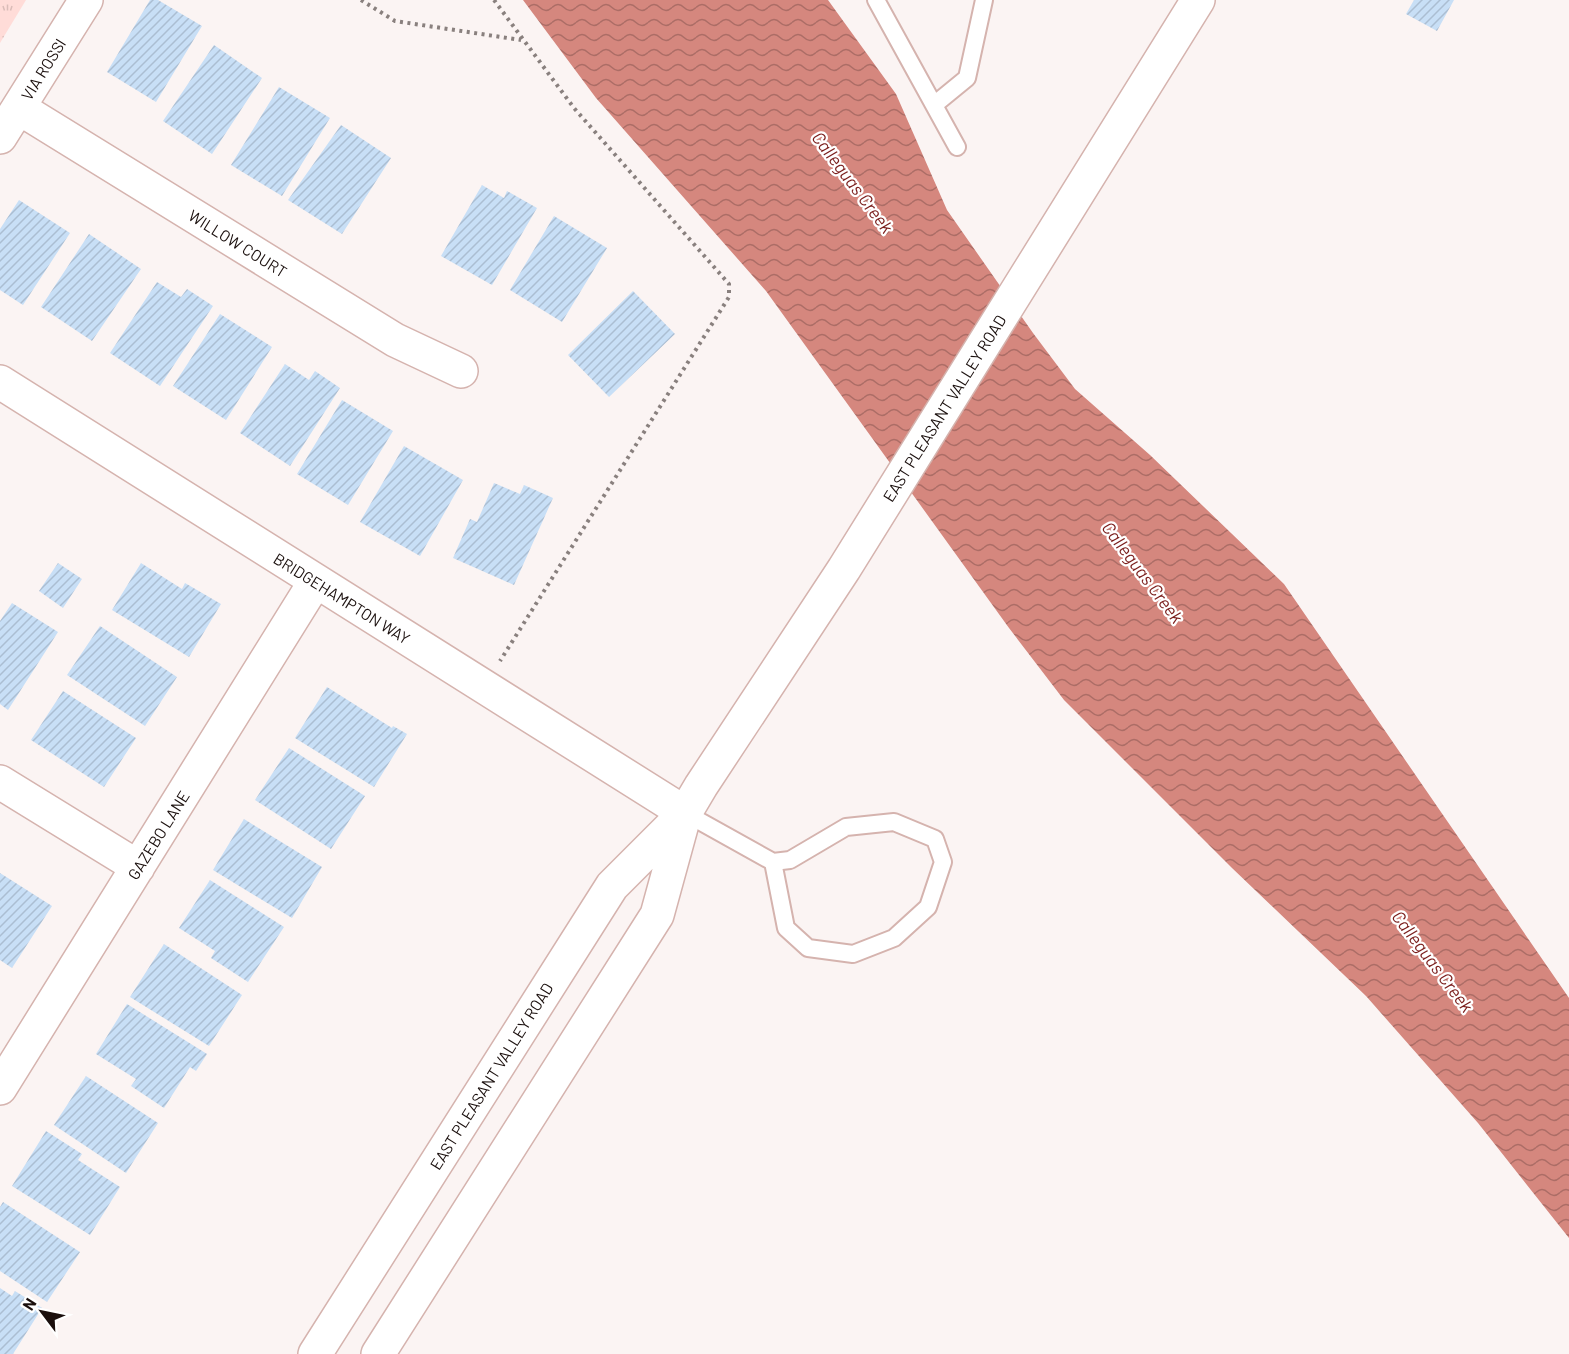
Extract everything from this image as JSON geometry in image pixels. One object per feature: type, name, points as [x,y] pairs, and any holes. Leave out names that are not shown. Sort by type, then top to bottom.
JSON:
[{"type":"street","name":"VIA ROSSI","points":[[0,137],[86,0]]},
{"type":"street","name":"EAST PLEASANT VALLEY ROAD","points":[[315,1354],[612,886],[685,813],[843,569],[1198,0]]},
{"type":"street","name":"WILLOW COURT","points":[[19,108],[395,340],[461,370]]},
{"type":"street","name":"BRIDGEHAMPTON WAY","points":[[0,382],[685,813]]},
{"type":"street","name":"GAZEBO LANE","points":[[0,1088],[315,582]]},
{"type":"street","points":[[0,782],[138,867]]},
{"type":"street","name":"EAST PLEASANT VALLEY ROAD","points":[[378,1354],[657,915],[685,813]]},
{"type":"lane","points":[[876,0],[957,147]]},
{"type":"lane","points":[[934,105],[966,78],[984,0]]},
{"type":"lane","points":[[685,813],[773,862],[790,860],[846,827],[894,822],[935,839],[943,862],[928,907],[894,938],[853,954],[808,948],[786,928],[773,862]]},
{"type":"path","points":[[361,0],[395,21],[522,40]]},
{"type":"path","points":[[484,686],[729,297],[729,284],[589,125],[522,40],[494,0]]},
{"type":"green space","points":[[0,0],[26,0],[0,43]]},
{"type":"water","name":"Calleguas Creek","points":[[523,0],[828,0],[896,94],[947,210],[1033,333],[1075,389],[1150,455],[1284,584],[1569,998],[1569,1238],[1478,1123],[1366,996],[1232,868],[1064,700],[1009,628],[766,291],[596,98]]},
{"type":"building","points":[[150,0],[158,0],[202,26],[156,102],[107,72]]},
{"type":"building","points":[[1414,0],[1454,0],[1437,31],[1406,14]]},
{"type":"building","points":[[214,45],[262,78],[212,154],[163,121]]},
{"type":"building","points":[[279,87],[330,118],[282,196],[231,165]]},
{"type":"building","points":[[341,125],[391,158],[342,234],[288,200]]},
{"type":"building","points":[[482,185],[504,198],[507,191],[537,208],[492,285],[441,256]]},
{"type":"building","points":[[19,200],[70,233],[23,305],[0,290],[0,229]]},
{"type":"building","points":[[554,216],[607,248],[562,322],[510,290]]},
{"type":"building","points":[[89,234],[141,269],[92,341],[41,307]]},
{"type":"building","points":[[157,282],[181,297],[187,289],[213,306],[160,386],[110,353]]},
{"type":"building","points":[[633,291],[675,334],[609,397],[568,355]]},
{"type":"building","points":[[220,314],[272,347],[226,420],[173,386]]},
{"type":"building","points":[[285,364],[309,380],[315,371],[340,388],[290,466],[240,433]]},
{"type":"building","points":[[342,400],[393,431],[348,505],[297,474]]},
{"type":"building","points":[[404,446],[463,480],[420,556],[360,522]]},
{"type":"building","points":[[494,483],[520,494],[524,485],[553,498],[514,585],[453,558],[470,519],[477,522]]},
{"type":"building","points":[[58,563],[82,579],[63,608],[39,591]]},
{"type":"building","points":[[141,563],[182,589],[185,583],[221,604],[189,657],[112,610]]},
{"type":"building","points":[[12,603],[58,632],[8,710],[0,704],[0,621]]},
{"type":"building","points":[[100,626],[177,677],[145,726],[67,675]]},
{"type":"building","points":[[327,687],[392,728],[393,726],[407,734],[374,787],[295,738]]},
{"type":"building","points":[[63,691],[136,738],[104,787],[31,740]]},
{"type":"building","points":[[289,748],[365,796],[331,849],[255,800]]},
{"type":"building","points":[[244,819],[322,867],[292,918],[213,870]]},
{"type":"building","points":[[0,873],[52,906],[12,968],[0,960]]},
{"type":"building","points":[[210,880],[284,927],[248,982],[211,958],[215,951],[179,928]]},
{"type":"building","points":[[164,944],[242,995],[209,1046],[130,997]]},
{"type":"building","points":[[127,1004],[207,1054],[196,1071],[190,1067],[164,1108],[131,1086],[136,1079],[96,1054]]},
{"type":"building","points":[[86,1076],[158,1123],[126,1173],[54,1125]]},
{"type":"building","points":[[46,1131],[82,1154],[78,1160],[120,1187],[90,1235],[12,1186]]},
{"type":"building","points":[[3,1202],[80,1252],[47,1302],[0,1271],[0,1207]]},
{"type":"building","points":[[0,1288],[12,1296],[15,1291],[42,1308],[13,1354],[0,1354]]}]
